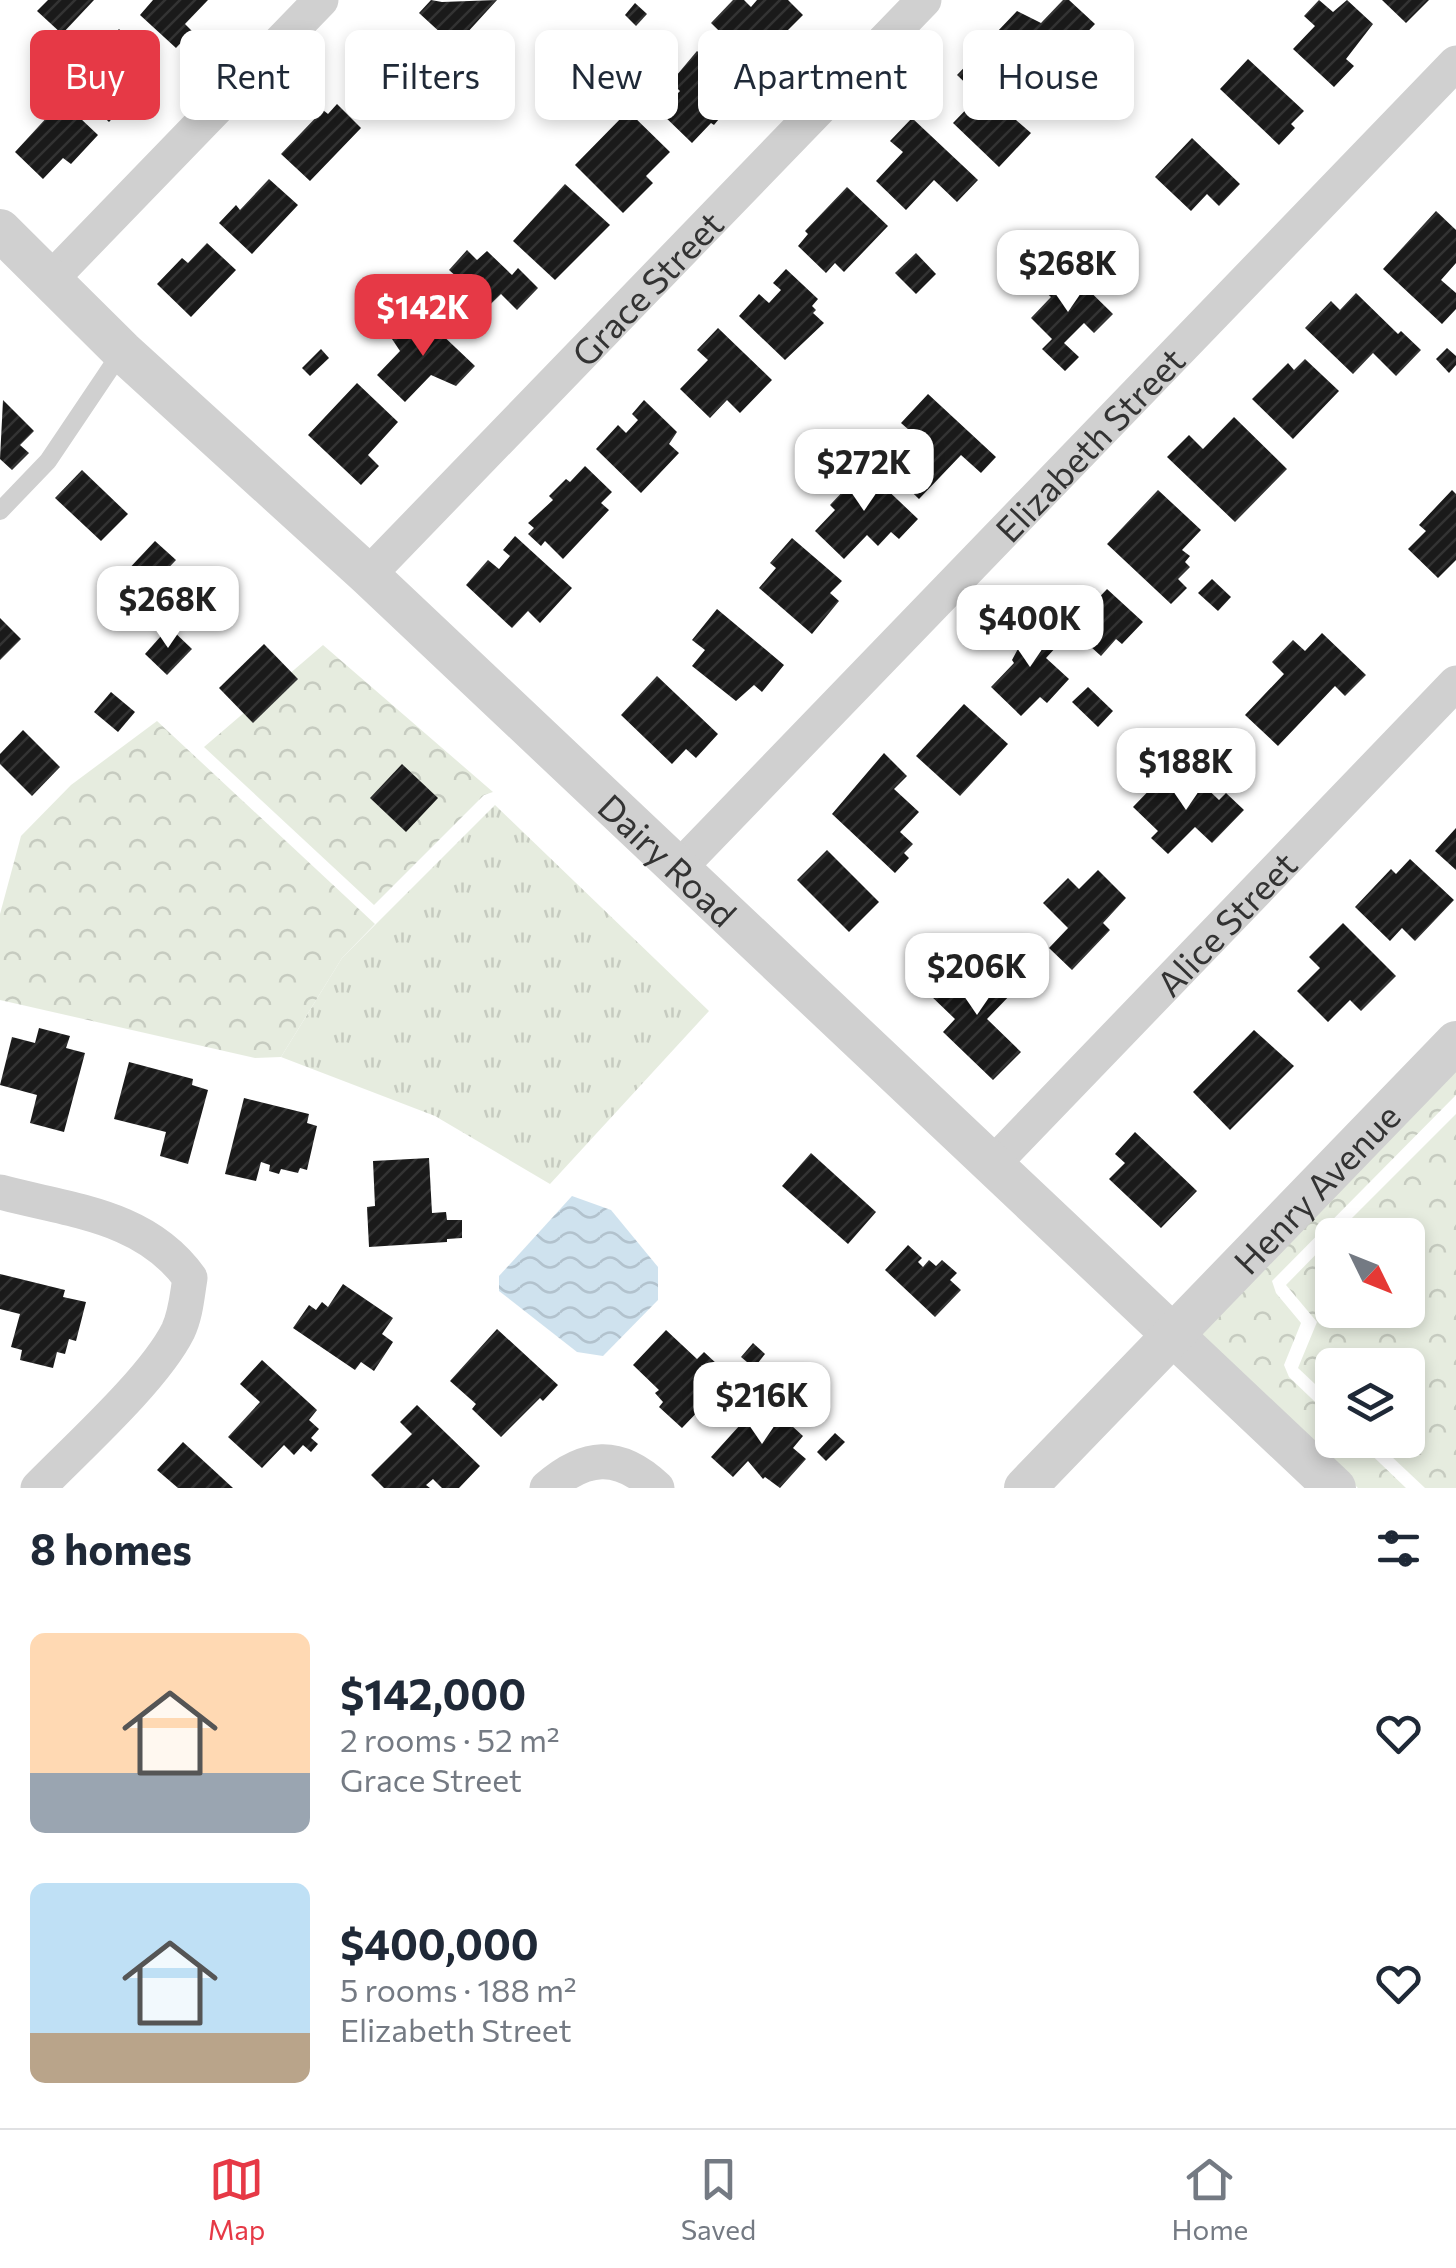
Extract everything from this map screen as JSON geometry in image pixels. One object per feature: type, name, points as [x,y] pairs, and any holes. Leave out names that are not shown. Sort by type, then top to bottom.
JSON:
[{"type":"street","points":[[52,279],[321,0]]},
{"type":"street","name":"Grace Street","points":[[368,574],[924,0]]},
{"type":"street","name":"Elizabeth Street","points":[[679,868],[1456,63]]},
{"type":"street","name":"Dairy Road","points":[[0,230],[122,350],[368,574],[1335,1488]]},
{"type":"street","name":"Alice Street","points":[[992,1164],[1456,683]]},
{"type":"street","name":"Henry Avenue","points":[[1026,1488],[1456,1042]]},
{"type":"street","points":[[0,1192],[128,1226],[169,1252],[190,1278],[186,1310],[169,1345],[38,1488]]},
{"type":"street","points":[[547,1488],[570,1468],[603,1460],[643,1475],[657,1488]]},
{"type":"lane","points":[[0,511],[48,462],[122,350]]},
{"type":"green space","points":[[323,645],[493,792],[484,795],[374,905],[204,747]]},
{"type":"green space","points":[[157,721],[375,924],[342,958],[281,1057],[255,1058],[0,1000],[0,914],[21,836],[71,785]]},
{"type":"green space","points":[[495,805],[709,1011],[550,1184],[435,1116],[281,1057],[342,958]]},
{"type":"green space","points":[[1456,1065],[1456,1095],[1334,1218],[1315,1218],[1315,1238],[1272,1281],[1276,1293],[1301,1323],[1284,1365],[1289,1377],[1315,1402],[1315,1447],[1195,1334]]},
{"type":"green space","points":[[1456,1114],[1456,1488],[1425,1488],[1393,1458],[1425,1458],[1425,1348],[1315,1348],[1315,1384],[1298,1368],[1315,1327],[1425,1328],[1425,1218],[1352,1218]]},
{"type":"green space","points":[[1315,1255],[1315,1320],[1286,1285]]},
{"type":"green space","points":[[1326,1458],[1375,1458],[1406,1488],[1358,1488]]},
{"type":"water","points":[[572,1196],[611,1210],[658,1267],[658,1300],[603,1356],[577,1352],[499,1291],[499,1276]]},
{"type":"building","points":[[48,0],[94,0],[66,30],[58,30],[37,11]]},
{"type":"building","points":[[153,0],[208,0],[185,24],[191,30],[180,30],[176,48],[140,15]]},
{"type":"building","points":[[431,0],[497,0],[470,30],[438,30],[419,13]]},
{"type":"building","points":[[733,0],[744,0],[751,7],[757,0],[788,0],[803,15],[788,30],[718,30],[711,23]]},
{"type":"building","points":[[1063,0],[1069,0],[1095,24],[1089,30],[999,30],[1017,11],[1041,23]]},
{"type":"building","points":[[1319,0],[1333,12],[1347,0],[1373,24],[1346,59],[1354,66],[1334,87],[1293,49],[1315,26],[1304,16]]},
{"type":"building","points":[[1382,0],[1429,0],[1406,23]]},
{"type":"building","points":[[635,3],[647,14],[636,26],[625,15]]},
{"type":"building","points":[[698,52],[698,120],[718,120],[692,143],[668,120],[678,120],[678,74]]},
{"type":"building","points":[[1248,59],[1304,111],[1279,145],[1220,89]]},
{"type":"building","points":[[337,104],[345,112],[345,120],[353,120],[361,128],[310,181],[281,154],[313,120],[325,120],[325,112],[328,114]]},
{"type":"building","points":[[963,113],[963,120],[1016,120],[1031,133],[999,167],[953,123]]},
{"type":"building","points":[[44,120],[82,120],[98,135],[71,164],[63,158],[43,179],[15,152]]},
{"type":"building","points":[[619,120],[637,120],[670,152],[646,176],[653,183],[623,213],[575,165]]},
{"type":"building","points":[[914,120],[978,180],[957,202],[934,180],[906,210],[876,181],[903,152],[890,141]]},
{"type":"building","points":[[1192,138],[1240,184],[1219,206],[1207,194],[1191,211],[1155,177]]},
{"type":"building","points":[[269,179],[298,205],[252,254],[219,223],[236,205],[240,210]]},
{"type":"building","points":[[565,184],[610,225],[555,280],[513,241]]},
{"type":"building","points":[[847,187],[888,226],[844,272],[835,263],[826,273],[798,246],[808,234],[805,231]]},
{"type":"building","points":[[1436,211],[1456,230],[1456,263],[1441,280],[1456,293],[1456,309],[1442,324],[1383,269]]},
{"type":"building","points":[[207,243],[236,270],[191,317],[157,284],[182,258],[188,263]]},
{"type":"building","points":[[467,250],[477,260],[487,251],[512,275],[518,268],[538,288],[517,310],[501,294],[464,330],[435,303],[458,278],[449,270]]},
{"type":"building","points":[[916,253],[936,274],[916,294],[895,273]]},
{"type":"building","points":[[1065,267],[1113,314],[1094,333],[1084,323],[1064,343],[1079,357],[1065,371],[1042,349],[1052,339],[1031,318],[1051,297],[1042,289]]},
{"type":"building","points":[[786,269],[818,299],[812,306],[816,310],[813,313],[824,323],[785,360],[739,316],[759,294],[769,303],[781,290],[773,283]]},
{"type":"building","points":[[1356,293],[1398,334],[1401,331],[1421,350],[1396,376],[1373,353],[1353,374],[1305,328],[1331,301],[1340,310]]},
{"type":"building","points":[[418,312],[475,366],[456,386],[431,375],[405,402],[377,375],[400,351],[392,339]]},
{"type":"building","points":[[718,328],[772,380],[740,413],[727,400],[710,418],[680,389],[708,360],[697,350]]},
{"type":"building","points":[[1447,348],[1456,356],[1456,365],[1449,373],[1436,359]]},
{"type":"building","points":[[321,349],[329,358],[310,376],[302,368]]},
{"type":"building","points":[[1305,359],[1339,391],[1293,439],[1252,399],[1288,363],[1294,370]]},
{"type":"building","points":[[357,383],[398,422],[368,455],[379,466],[361,485],[308,435]]},
{"type":"building","points":[[928,394],[996,457],[981,473],[961,455],[919,499],[877,459],[890,445],[902,456],[918,438],[901,423]]},
{"type":"building","points":[[3,400],[34,431],[20,445],[29,453],[12,470],[0,459]]},
{"type":"building","points":[[644,400],[677,432],[669,444],[679,453],[641,493],[596,449],[618,425],[626,433],[638,420],[632,414]]},
{"type":"building","points":[[1234,417],[1287,469],[1235,522],[1167,457],[1189,435],[1203,449]]},
{"type":"building","points":[[860,464],[918,519],[899,539],[891,532],[878,546],[867,535],[844,559],[815,531],[835,510],[830,505],[847,487],[842,483]]},
{"type":"building","points":[[585,466],[612,492],[601,503],[609,510],[563,559],[545,541],[541,546],[528,534],[534,528],[528,523],[553,500],[549,496],[566,479],[570,482]]},
{"type":"building","points":[[82,470],[128,514],[101,541],[55,498]]},
{"type":"building","points":[[1158,490],[1201,530],[1182,550],[1190,556],[1185,562],[1190,567],[1178,579],[1187,588],[1171,604],[1107,544]]},
{"type":"building","points":[[1452,490],[1456,494],[1456,560],[1438,578],[1408,549],[1426,531],[1419,525]]},
{"type":"building","points":[[515,536],[572,588],[540,623],[528,611],[512,628],[466,585],[488,560],[499,569],[510,556],[503,550]]},
{"type":"building","points":[[792,538],[842,581],[830,593],[839,601],[812,634],[759,588],[776,568],[770,563]]},
{"type":"building","points":[[155,541],[176,560],[145,593],[124,574]]},
{"type":"building","points":[[1212,579],[1231,597],[1218,611],[1198,593]]},
{"type":"building","points":[[1107,589],[1143,622],[1122,644],[1116,639],[1101,656],[1070,628]]},
{"type":"building","points":[[717,609],[784,665],[762,692],[754,685],[736,701],[692,666],[705,650],[692,640]]},
{"type":"building","points":[[1028,617],[1058,645],[1046,658],[1069,679],[1047,703],[1040,697],[1021,716],[991,687],[1014,663],[1021,643],[1013,634]]},
{"type":"building","points":[[0,618],[21,639],[0,660]]},
{"type":"building","points":[[169,627],[192,649],[167,675],[145,654]]},
{"type":"building","points":[[1322,633],[1366,675],[1345,696],[1335,686],[1278,746],[1245,715],[1284,674],[1272,662],[1293,640],[1305,651]]},
{"type":"building","points":[[264,644],[298,679],[253,723],[219,688]]},
{"type":"building","points":[[657,676],[718,734],[696,758],[686,749],[672,764],[621,715]]},
{"type":"building","points":[[1088,687],[1113,711],[1098,727],[1072,702]]},
{"type":"building","points":[[111,692],[135,712],[118,732],[94,712]]},
{"type":"building","points":[[964,704],[1008,744],[960,796],[916,756]]},
{"type":"building","points":[[23,730],[60,767],[32,796],[0,764],[0,754]]},
{"type":"building","points":[[884,753],[907,776],[894,789],[919,812],[900,832],[913,844],[904,853],[909,858],[895,873],[832,814]]},
{"type":"building","points":[[402,764],[438,798],[406,832],[370,798]]},
{"type":"building","points":[[1163,776],[1182,794],[1197,779],[1219,800],[1226,793],[1244,810],[1212,843],[1195,827],[1168,854],[1151,838],[1158,831],[1133,807]]},
{"type":"building","points":[[1456,828],[1456,870],[1435,851]]},
{"type":"building","points":[[827,850],[879,902],[849,932],[797,880]]},
{"type":"building","points":[[1410,859],[1454,900],[1415,941],[1402,928],[1390,941],[1355,907],[1391,869],[1396,874]]},
{"type":"building","points":[[1098,870],[1126,898],[1103,923],[1110,930],[1072,970],[1049,948],[1068,928],[1043,903],[1068,878],[1079,889]]},
{"type":"building","points":[[1343,923],[1396,976],[1361,1011],[1350,1000],[1328,1022],[1297,991],[1320,968],[1309,957]]},
{"type":"building","points":[[959,965],[976,981],[989,967],[1014,991],[987,1019],[1021,1052],[993,1080],[943,1032],[955,1019],[930,995]]},
{"type":"building","points":[[39,1028],[70,1036],[66,1048],[85,1053],[64,1132],[30,1123],[37,1095],[0,1085],[12,1037],[35,1043]]},
{"type":"building","points":[[1254,1030],[1294,1066],[1230,1130],[1193,1092]]},
{"type":"building","points":[[129,1062],[193,1079],[192,1085],[208,1090],[188,1164],[160,1156],[166,1132],[114,1119]]},
{"type":"building","points":[[244,1098],[309,1114],[307,1123],[317,1126],[307,1170],[300,1168],[298,1173],[281,1169],[279,1174],[269,1171],[270,1165],[261,1162],[256,1181],[225,1174]]},
{"type":"building","points":[[1135,1132],[1197,1191],[1161,1228],[1109,1179],[1125,1163],[1115,1154]]},
{"type":"building","points":[[811,1153],[876,1212],[848,1244],[782,1186]]},
{"type":"building","points":[[429,1158],[432,1213],[446,1212],[447,1220],[462,1220],[462,1238],[369,1247],[367,1207],[375,1206],[373,1161]]},
{"type":"building","points":[[908,1245],[922,1258],[918,1262],[923,1267],[929,1260],[936,1266],[942,1260],[957,1273],[950,1280],[961,1290],[935,1317],[885,1270]]},
{"type":"building","points":[[0,1274],[65,1290],[63,1297],[86,1302],[76,1341],[69,1339],[65,1354],[57,1352],[53,1368],[20,1360],[22,1350],[11,1347],[20,1314],[0,1309]]},
{"type":"building","points":[[343,1284],[393,1318],[382,1334],[393,1342],[374,1371],[361,1362],[355,1370],[293,1328],[309,1305],[316,1310],[322,1302],[328,1307]]},
{"type":"building","points":[[497,1329],[558,1385],[501,1437],[472,1409],[476,1404],[450,1381]]},
{"type":"building","points":[[666,1330],[697,1359],[704,1352],[731,1377],[682,1428],[659,1407],[663,1402],[655,1393],[659,1390],[633,1365]]},
{"type":"building","points":[[753,1343],[765,1354],[754,1368],[741,1357]]},
{"type":"building","points":[[262,1360],[317,1410],[309,1420],[319,1429],[311,1438],[318,1444],[311,1452],[303,1445],[294,1455],[284,1445],[262,1468],[228,1437],[260,1402],[240,1384]]},
{"type":"building","points":[[760,1403],[803,1436],[793,1448],[806,1459],[780,1488],[763,1479],[748,1461],[733,1477],[711,1457]]},
{"type":"building","points":[[417,1405],[480,1466],[459,1488],[442,1488],[433,1479],[426,1485],[430,1488],[384,1488],[371,1475],[412,1434],[400,1422]]},
{"type":"building","points":[[835,1433],[845,1442],[826,1461],[817,1452]]},
{"type":"building","points":[[183,1442],[233,1488],[178,1488],[157,1470]]}]
